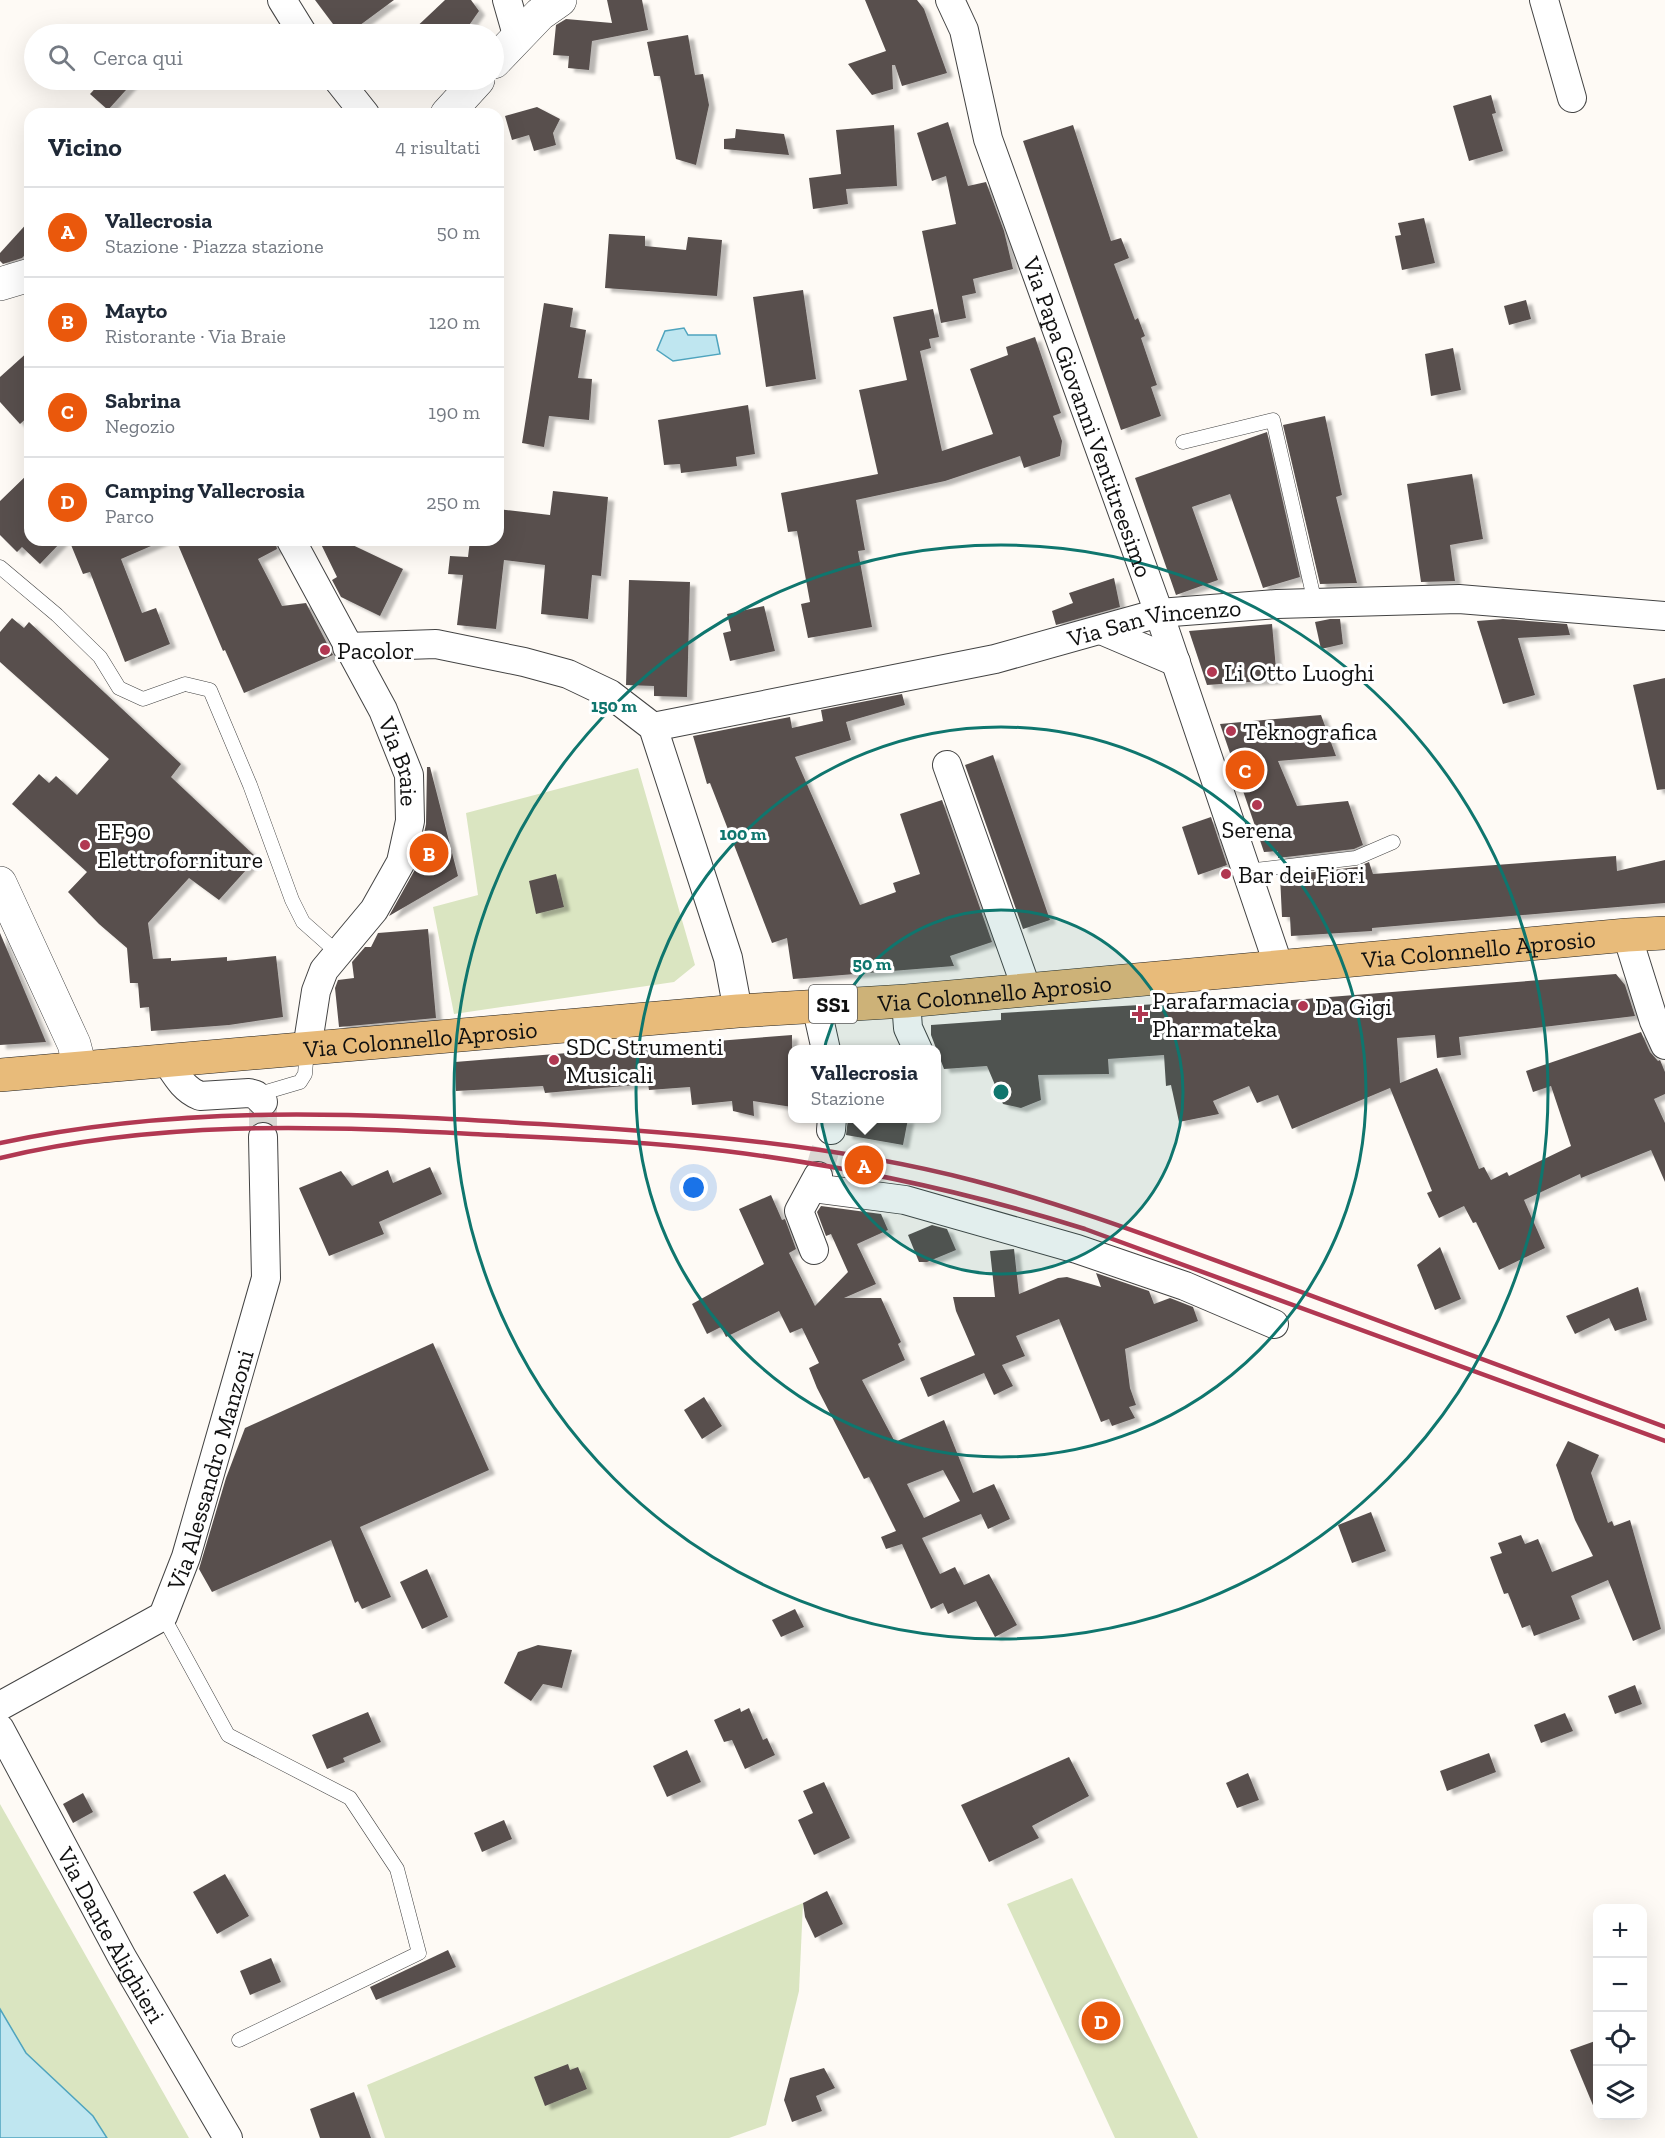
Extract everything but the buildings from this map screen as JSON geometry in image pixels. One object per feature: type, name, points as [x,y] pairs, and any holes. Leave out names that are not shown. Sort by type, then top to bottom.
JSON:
[{"type":"main road","name":"Via Colonnello Aprosio","points":[[0,1075],[738,1011],[1027,990],[1626,934],[1665,933]]},
{"type":"street","points":[[282,0],[297,24]]},
{"type":"street","points":[[507,0],[517,35]]},
{"type":"street","points":[[504,50],[540,14],[560,0]]},
{"type":"street","name":"Via Papa Giovanni Ventitreesimo","points":[[950,0],[964,30],[988,139],[1159,613],[1279,967]]},
{"type":"street","points":[[1544,0],[1572,98]]},
{"type":"street","points":[[346,90],[359,108]]},
{"type":"street","points":[[452,108],[469,90]]},
{"type":"street","points":[[0,284],[24,277]]},
{"type":"street","name":"Via Braie","points":[[294,546],[383,710],[407,768],[410,821],[401,862],[374,910],[324,970],[316,991],[307,1049]]},
{"type":"street","name":"Via San Vincenzo","points":[[653,727],[995,659],[1159,613],[1315,603],[1459,599],[1665,616]]},
{"type":"street","points":[[1101,630],[1176,662]]},
{"type":"street","points":[[347,647],[436,644],[524,662],[568,674],[610,694],[653,727],[728,958],[738,1011]]},
{"type":"street","points":[[947,765],[1027,990]]},
{"type":"street","points":[[0,883],[74,1044],[80,1067]]},
{"type":"street","points":[[1626,934],[1653,1021],[1665,1045]]},
{"type":"street","points":[[906,1000],[908,1028],[916,1045]]},
{"type":"street","points":[[816,1005],[825,1045]]},
{"type":"street","points":[[166,1060],[181,1082],[193,1094],[259,1099]]},
{"type":"street","name":"Via Alessandro Manzoni","points":[[0,1706],[163,1616],[186,1557],[266,1278],[263,1137]]},
{"type":"street","points":[[814,1250],[799,1211],[816,1182],[905,1200],[1077,1249],[1185,1286],[1274,1324]]},
{"type":"street","name":"Via Dante Alighieri","points":[[0,1729],[122,1957],[228,2138]]},
{"type":"lane","points":[[1183,442],[1273,420],[1315,603]]},
{"type":"lane","points":[[0,567],[57,615],[100,657],[119,688],[143,699],[184,684],[210,690],[250,785],[292,900],[303,921],[338,953]]},
{"type":"lane","points":[[1246,871],[1356,858],[1393,842]]},
{"type":"lane","points":[[259,1099],[300,1082],[305,1074],[307,1049]]},
{"type":"lane","points":[[163,1616],[228,1735],[350,1798],[397,1869],[419,1953],[239,2040]]},
{"type":"green space","points":[[638,768],[695,965],[674,982],[454,1014],[433,907],[478,895],[466,813]]},
{"type":"green space","points":[[0,1804],[189,2138],[0,2138]]},
{"type":"green space","points":[[1072,1878],[1198,2138],[1115,2138],[1007,1904]]},
{"type":"green space","points":[[803,1903],[799,1991],[766,2125],[729,2138],[385,2138],[367,2085]]},
{"type":"water","points":[[684,328],[688,335],[716,335],[720,354],[673,361],[657,350],[665,331]]},
{"type":"water","points":[[0,2009],[26,2053],[93,2116],[107,2138],[0,2138]]},
{"type":"tunnel","points":[[263,1102],[263,1137]]},
{"type":"tunnel","points":[[818,1176],[831,1130]]},
{"type":"railway","points":[[0,1143],[136,1122],[202,1117],[336,1115],[471,1120],[704,1136],[868,1158],[975,1181],[1086,1215],[1160,1240],[1665,1427]]},
{"type":"railway","points":[[0,1158],[117,1137],[176,1132],[294,1128],[413,1131],[630,1142],[725,1151],[816,1164],[952,1192],[1085,1229],[1665,1441]]},
{"type":"place","name":"Pacolor","points":[[325,650]]},
{"type":"place","name":"Li Otto Luoghi","points":[[1212,672]]},
{"type":"place","name":"Teknografica","points":[[1231,731]]},
{"type":"place","name":"Sabrina","points":[[1245,770]]},
{"type":"place","name":"Serena","points":[[1257,805]]},
{"type":"place","name":"EF90 Elettroforniture","points":[[85,845]]},
{"type":"place","name":"Mayto","points":[[429,853]]},
{"type":"place","name":"Bar dei Fiori","points":[[1226,874]]},
{"type":"place","name":"Da Gigi","points":[[1303,1006]]},
{"type":"place","name":"Parafarmacia Pharmateka","points":[[1140,1014]]},
{"type":"place","name":"SDC Strumenti Musicali","points":[[554,1060]]},
{"type":"place","name":"Vallecrosia","points":[[864,1165]]},
{"type":"place","name":"Camping Vallecrosia","points":[[1101,2021]]}]
